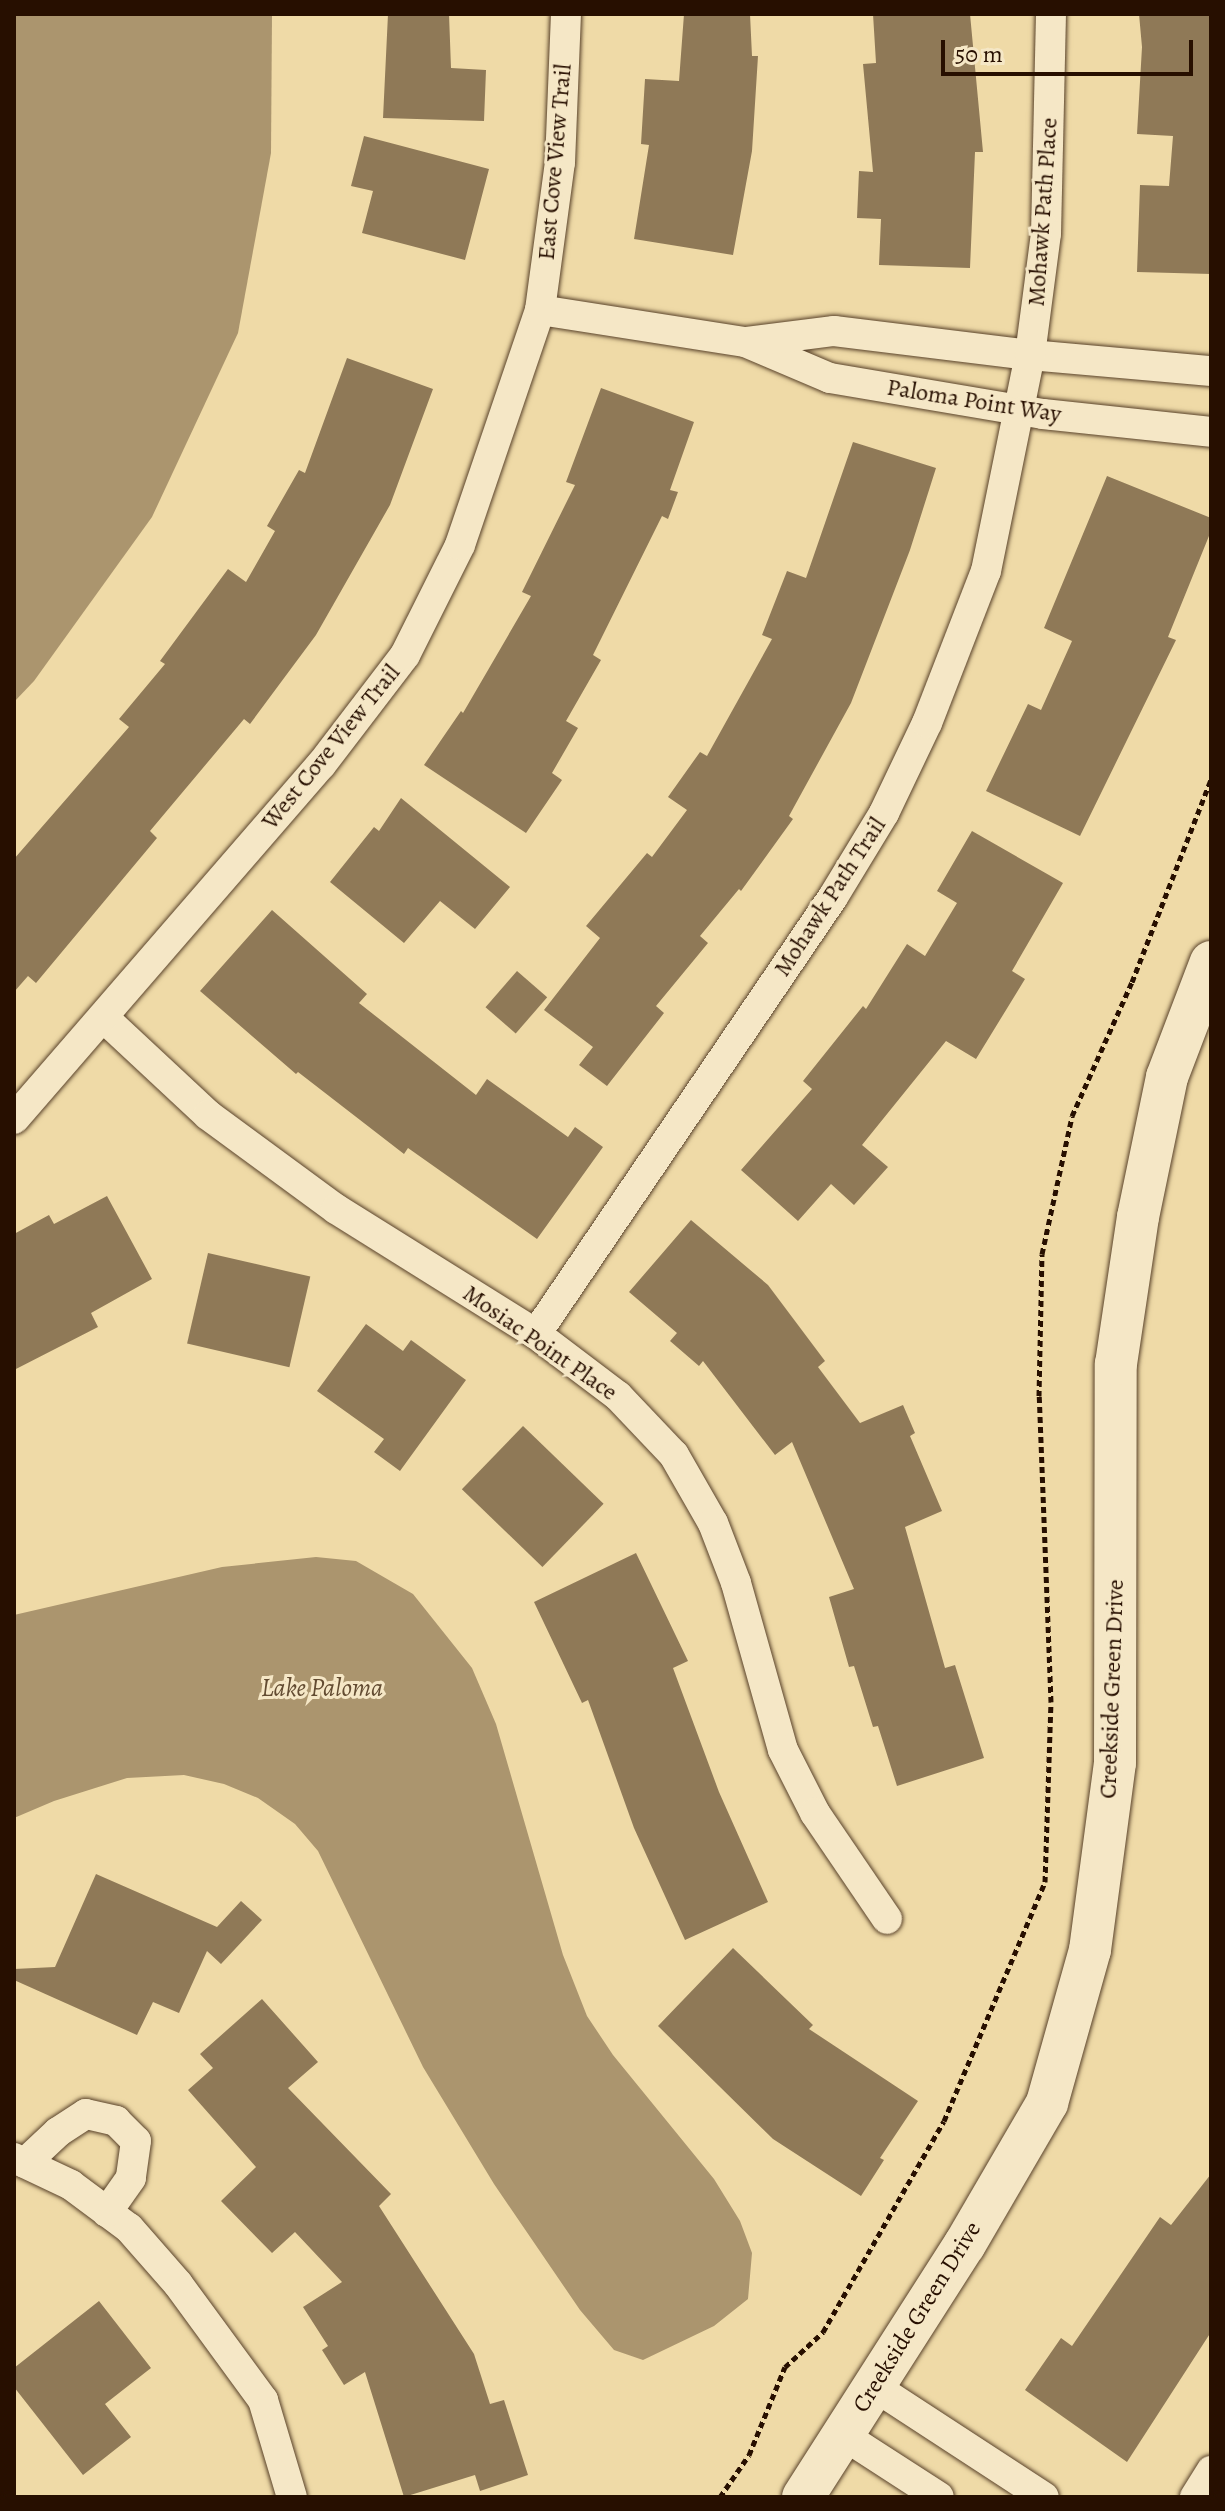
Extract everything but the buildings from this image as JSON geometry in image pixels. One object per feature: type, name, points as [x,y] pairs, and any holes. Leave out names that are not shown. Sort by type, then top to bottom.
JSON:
[{"type":"main road","name":"Creekside Green Drive","points":[[803,2497],[965,2244],[1047,2103],[1090,1950],[1115,1763],[1116,1364],[1138,1217],[1167,1077],[1211,962]]},
{"type":"street","name":"East Cove View Trail","points":[[540,310],[560,163],[566,14]]},
{"type":"street","name":"Mohawk Path Place","points":[[1016,409],[1030,355],[1046,234],[1051,14]]},
{"type":"street","name":"Paloma Point Way","points":[[540,310],[745,342],[830,378],[1016,409],[1211,432]]},
{"type":"street","name":"West Cove View Trail","points":[[14,1119],[321,765],[405,655],[460,545],[540,310]]},
{"type":"street","name":"Paloma Point Way","points":[[745,342],[834,331],[1030,355],[1211,371]]},
{"type":"street","name":"Mohawk Path Trail","points":[[536,1334],[833,897],[884,813],[927,723],[986,571],[1016,409]]},
{"type":"street","name":"Mosiac Point Place","points":[[104,1018],[208,1115],[336,1209],[536,1334],[618,1396],[674,1455],[713,1523],[727,1559],[783,1750],[815,1813],[887,1919]]},
{"type":"street","points":[[107,2212],[131,2178],[136,2141],[116,2121],[86,2114],[19,2161],[71,2185],[107,2212],[129,2228],[178,2284],[263,2400],[292,2497]]},
{"type":"street","points":[[872,2385],[1044,2497]]},
{"type":"street","points":[[843,2435],[939,2497]]},
{"type":"street","points":[[1195,2497],[1211,2471]]},
{"type":"path","points":[[720,2497],[749,2455],[785,2367],[823,2332],[944,2121],[1045,1882],[1051,1702],[1039,1396],[1042,1254],[1072,1116],[1132,982],[1211,779]]},
{"type":"water","points":[[14,14],[272,14],[271,153],[238,333],[152,517],[34,681],[14,702]]},
{"type":"water","name":"Lake Paloma","points":[[316,1557],[356,1561],[413,1594],[472,1668],[496,1724],[563,1955],[587,2016],[613,2055],[714,2179],[740,2221],[752,2253],[748,2299],[714,2326],[643,2360],[614,2350],[580,2310],[494,2184],[423,2067],[318,1851],[295,1824],[258,1798],[224,1784],[184,1775],[127,1778],[54,1801],[14,1818],[14,1615],[222,1567]]}]
